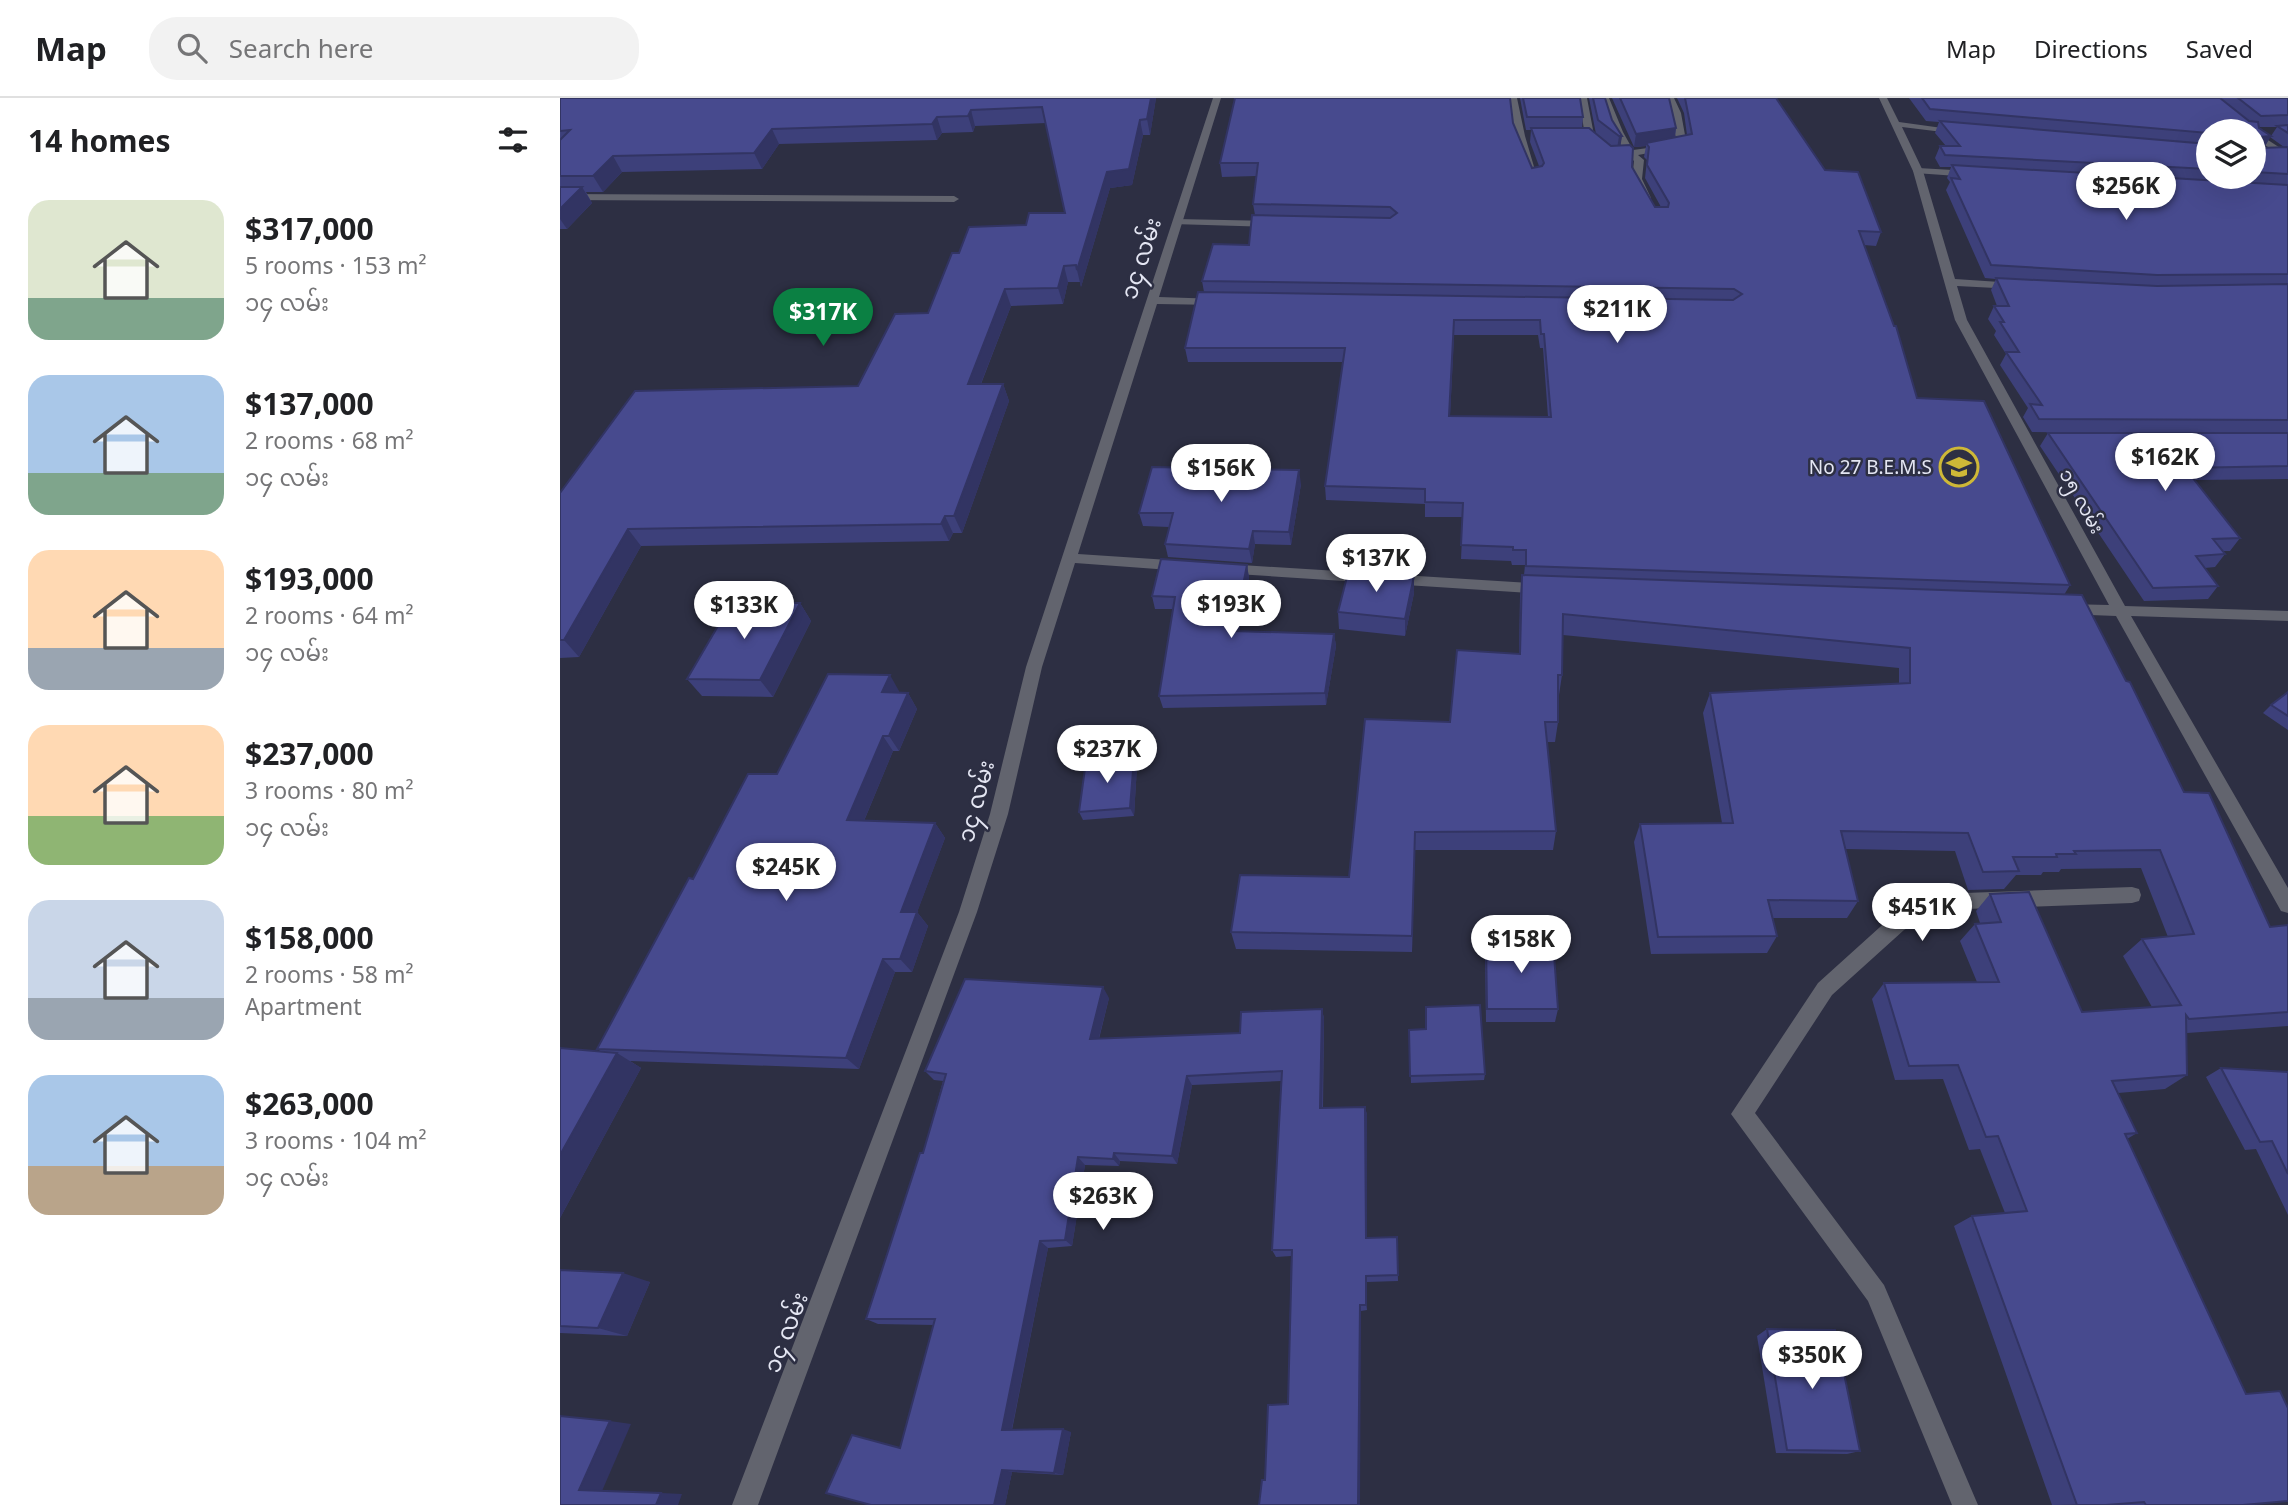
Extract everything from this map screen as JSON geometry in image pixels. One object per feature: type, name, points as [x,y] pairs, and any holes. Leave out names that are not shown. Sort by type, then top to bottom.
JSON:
[{"type":"street","name":"၁၄ လမ်း","points":[[745,1505],[968,912],[999,814],[1034,667],[1217,98]]},
{"type":"street","points":[[1513,98],[1520,136],[1535,177]]},
{"type":"street","points":[[1583,98],[1590,136]]},
{"type":"street","points":[[1605,98],[1618,132],[1631,154],[1639,160],[1637,179],[1653,209]]},
{"type":"street","points":[[1578,136],[1590,136],[1614,155],[1682,146],[1676,113],[1670,98]]},
{"type":"street","name":"၁၅ လမ်း","points":[[1883,98],[1918,171],[1961,320],[2033,439],[2121,611],[2288,905]]},
{"type":"street","points":[[1896,124],[1969,132]]},
{"type":"street","points":[[1520,136],[1531,136]]},
{"type":"street","points":[[2266,142],[2285,155]]},
{"type":"street","points":[[2266,154],[2285,155]]},
{"type":"street","points":[[1918,171],[1987,175]]},
{"type":"street","points":[[560,197],[954,199]]},
{"type":"street","points":[[1177,222],[1283,224]]},
{"type":"street","points":[[1948,282],[2031,287]]},
{"type":"street","points":[[1152,300],[1228,302]]},
{"type":"street","points":[[1069,558],[1553,589]]},
{"type":"street","points":[[2052,608],[2288,616]]},
{"type":"street","points":[[1965,1505],[1876,1293],[1742,1114],[1825,989],[1897,924],[1937,902],[2132,895]]},
{"type":"building","points":[[560,98],[1151,98],[1147,119],[1140,120],[1129,169],[1107,172],[1077,270],[1076,265],[1064,266],[1058,288],[1005,289],[968,384],[1003,384],[954,516],[945,516],[941,524],[628,529],[564,640],[560,640],[560,493],[635,391],[858,386],[895,314],[928,313],[952,253],[959,253],[969,227],[1026,225],[1029,213],[1065,213],[1042,107],[971,110],[968,116],[937,117],[932,124],[772,129],[754,153],[613,156],[593,176],[560,176],[560,140],[570,130],[560,131]]},
{"type":"building","points":[[1235,98],[1510,98],[1513,123],[1532,168],[1544,163],[1531,128],[1589,128],[1611,146],[1630,145],[1633,148],[1632,167],[1655,207],[1668,207],[1669,203],[1647,165],[1649,147],[1646,143],[1692,134],[1685,98],[1776,98],[1825,170],[1858,172],[1881,232],[1859,231],[1896,326],[1917,398],[1984,401],[2070,585],[1526,566],[1526,550],[1461,545],[1463,503],[1425,502],[1425,489],[1325,486],[1345,348],[1185,348],[1198,292],[1733,300],[1742,294],[1734,289],[1202,281],[1213,244],[1249,245],[1252,215],[1390,218],[1397,213],[1390,207],[1253,204],[1258,163],[1220,163]],"holes":[[[1454,320],[1540,320],[1541,334],[1544,334],[1551,417],[1449,416]]]},
{"type":"building","points":[[1523,98],[1580,98],[1583,117],[1527,117]]},
{"type":"building","points":[[1593,98],[1605,98],[1612,120],[1622,136],[1598,120]]},
{"type":"building","points":[[1620,98],[1669,98],[1676,128],[1636,134]]},
{"type":"building","points":[[1922,98],[2220,98],[2246,119],[2196,119],[2196,132],[1930,109]]},
{"type":"building","points":[[2238,98],[2288,98],[2288,115],[2261,116]]},
{"type":"building","points":[[1940,121],[2196,143],[2196,168],[1945,155],[1940,146],[1960,146]]},
{"type":"building","points":[[2288,125],[2288,133],[2277,126]]},
{"type":"building","points":[[2288,147],[2288,174],[2266,173],[2266,148]]},
{"type":"building","points":[[1952,165],[2196,180],[2196,189],[2266,189],[2266,184],[2288,185],[2288,274],[2157,275],[1991,265],[1951,178],[1960,179]]},
{"type":"building","points":[[560,187],[582,187],[560,209]]},
{"type":"building","points":[[1996,278],[2157,286],[2288,284],[2288,420],[2039,419],[2030,404],[2042,405],[2006,352],[2019,352],[2000,322],[2004,322],[1994,306],[2009,306]]},
{"type":"building","points":[[2048,433],[2288,433],[2288,466],[2185,468],[2240,538],[2213,539],[2225,554],[2196,556],[2218,586],[2153,588]]},
{"type":"building","points":[[1152,467],[1299,470],[1289,532],[1253,531],[1249,549],[1165,544],[1173,513],[1139,513]]},
{"type":"building","points":[[1161,559],[1247,565],[1234,631],[1334,634],[1325,693],[1159,696],[1175,597],[1152,596]]},
{"type":"building","points":[[1349,569],[1414,576],[1405,619],[1338,612]]},
{"type":"building","points":[[1522,575],[2082,595],[2126,681],[2130,682],[2184,792],[2209,793],[2270,927],[2288,925],[2288,1012],[2189,1019],[2186,1015],[2187,1075],[2112,1081],[2137,1133],[2125,1134],[2246,1394],[2280,1391],[2288,1408],[2288,1501],[2243,1505],[2146,1505],[2144,1502],[2077,1505],[1972,1216],[2027,1211],[1998,1136],[1986,1137],[1958,1065],[1909,1066],[1884,983],[1999,982],[1975,924],[2001,922],[1990,894],[2029,892],[2082,1012],[2181,1005],[2142,939],[2194,934],[2160,850],[2074,851],[2076,854],[2056,854],[2057,857],[2013,857],[2019,871],[1983,872],[1968,833],[1841,831],[1858,901],[1768,900],[1777,936],[1658,937],[1640,824],[1733,823],[1710,693],[1910,683],[1910,648],[1563,614],[1562,675],[1558,675],[1558,722],[1545,722],[1556,831],[1415,832],[1412,936],[1231,932],[1240,875],[1349,877],[1365,719],[1450,722],[1457,650],[1520,654]]},
{"type":"building","points":[[732,602],[800,603],[760,680],[687,679]]},
{"type":"building","points":[[828,674],[890,675],[882,692],[908,693],[889,736],[883,736],[847,820],[935,823],[901,912],[917,912],[900,959],[883,959],[846,1058],[597,1049],[689,878],[693,879],[748,774],[777,774]]},
{"type":"building","points":[[2288,692],[2288,716],[2271,705]]},
{"type":"building","points":[[1134,758],[1130,808],[1079,812],[1086,761]]},
{"type":"building","points":[[1486,940],[1553,941],[1558,1009],[1487,1009]]},
{"type":"building","points":[[965,979],[1103,987],[1090,1039],[1240,1033],[1241,1012],[1322,1009],[1320,1108],[1365,1107],[1366,1238],[1397,1237],[1398,1275],[1366,1276],[1366,1305],[1360,1305],[1358,1505],[1259,1505],[1262,1480],[1265,1480],[1268,1405],[1288,1404],[1292,1250],[1272,1250],[1282,1071],[1187,1076],[1172,1156],[1114,1153],[1113,1159],[1078,1157],[1065,1240],[1040,1241],[1002,1430],[1063,1429],[1054,1473],[1002,1470],[994,1505],[871,1505],[826,1493],[852,1435],[900,1448],[935,1319],[866,1319],[920,1153],[923,1153],[946,1074],[925,1071]]},
{"type":"building","points":[[1480,1005],[1485,1074],[1410,1076],[1409,1030],[1426,1029],[1426,1007]]},
{"type":"building","points":[[560,1048],[617,1053],[560,1155]]},
{"type":"building","points":[[2221,1068],[2288,1072],[2288,1174],[2272,1141],[2260,1142]]},
{"type":"building","points":[[560,1270],[623,1273],[598,1328],[560,1326]]},
{"type":"building","points":[[1767,1329],[1835,1330],[1860,1451],[1787,1450]]},
{"type":"building","points":[[560,1416],[610,1421],[579,1490],[661,1493],[656,1505],[560,1505]]},
{"type":"place","name":"No 27 B.E.M.S","points":[[1959,467]]}]
